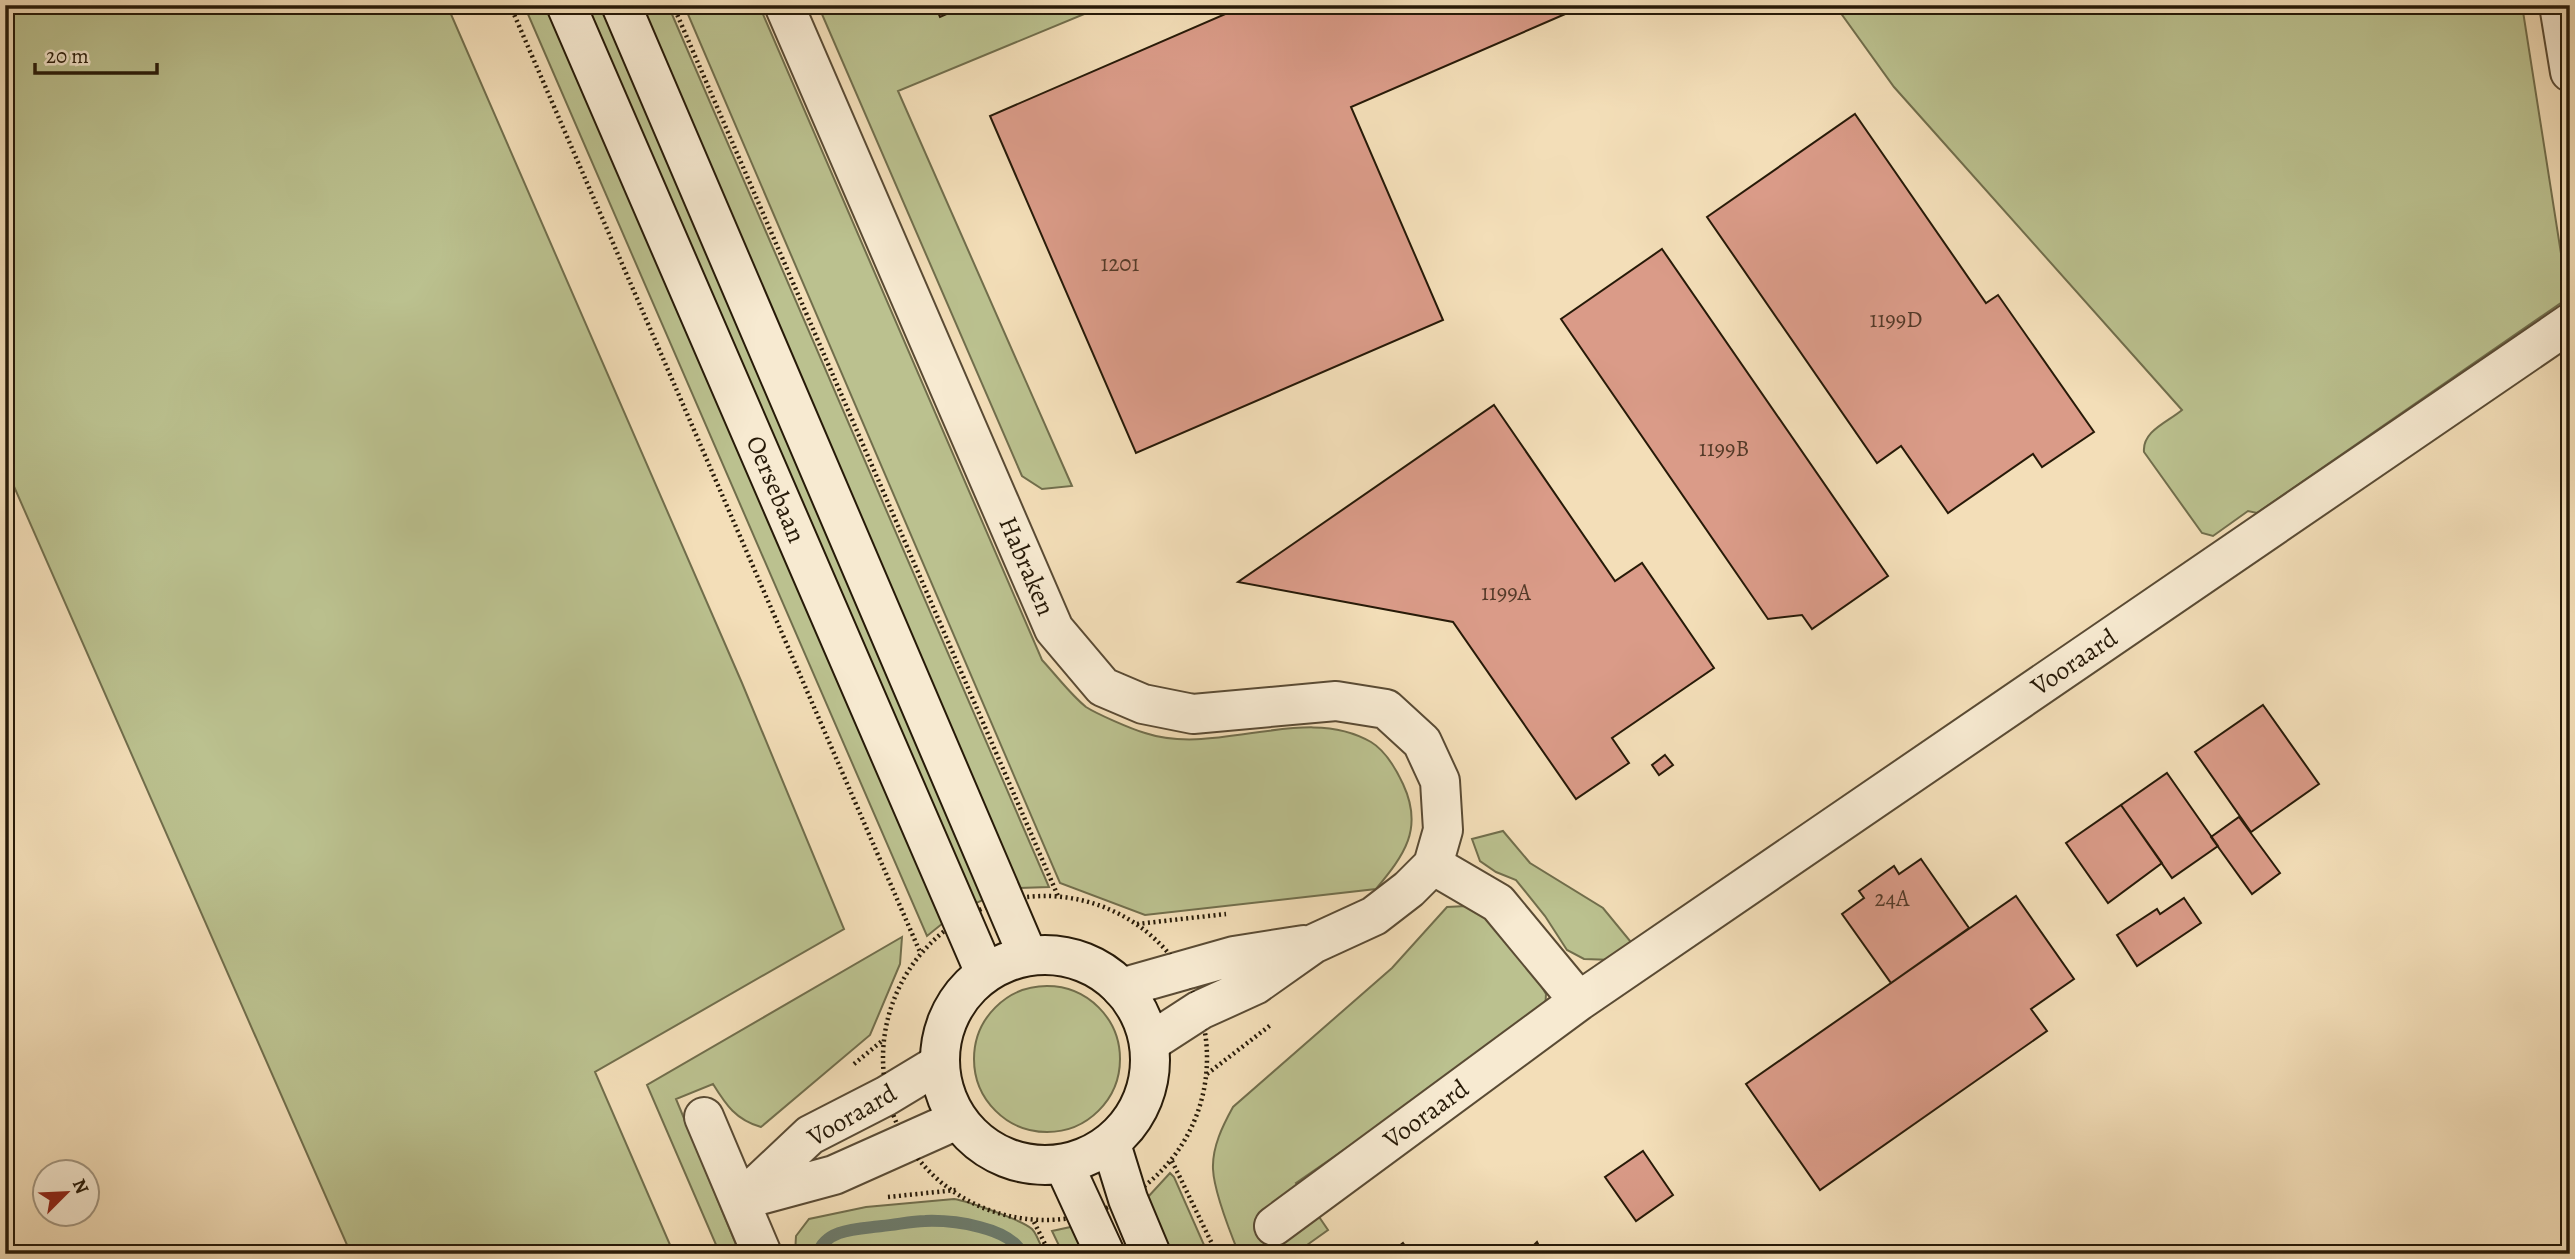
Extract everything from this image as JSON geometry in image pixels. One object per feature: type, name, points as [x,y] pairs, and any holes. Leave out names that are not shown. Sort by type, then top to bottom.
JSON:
[{"type":"street","name":"Oersebaan","points":[[566,5],[985,973]]},
{"type":"street","name":"Oersebaan","points":[[621,5],[1028,956]]},
{"type":"street","name":"Habraken","points":[[784,5],[1054,629],[1103,687],[1143,704],[1193,714],[1336,701],[1386,709],[1422,742],[1440,781],[1443,830],[1433,865]]},
{"type":"street","points":[[2559,5],[2570,72]]},
{"type":"street","name":"Vooraard","points":[[1274,1226],[1579,1001],[2570,323]]},
{"type":"street","points":[[1149,1043],[1200,1010],[1255,985],[1313,944],[1374,916],[1409,889],[1433,865],[1498,903],[1579,1001]]},
{"type":"street","points":[[1121,988],[1234,956],[1313,944]]},
{"type":"street","points":[[1028,956],[1063,956],[1094,967],[1121,988],[1139,1013],[1149,1043],[1149,1080],[1136,1115],[1111,1144],[1064,1165],[1023,1164],[985,1148],[957,1120],[944,1093],[939,1064],[943,1029],[960,998],[985,973],[1028,956]]},
{"type":"street","name":"Vooraard","points":[[740,1200],[810,1135],[886,1096],[939,1064]]},
{"type":"street","points":[[704,1117],[762,1254]]},
{"type":"street","name":"Vooraard","points":[[740,1200],[834,1175],[957,1120]]},
{"type":"street","points":[[1111,1144],[1128,1199],[1151,1254]]},
{"type":"street","points":[[1064,1165],[1105,1254]]},
{"type":"path","name":"Oersebaan","points":[[510,5],[920,952]]},
{"type":"path","points":[[673,5],[1058,896]]},
{"type":"path","points":[[1206,1075],[1195,1120],[1172,1161],[1217,1254]]},
{"type":"path","points":[[1034,1222],[1050,1254]]},
{"type":"green space","points":[[5,5],[447,5],[742,683],[844,929],[595,1072],[674,1254],[351,1254],[5,466]]},
{"type":"green space","points":[[524,5],[556,5],[953,915],[927,936]]},
{"type":"green space","points":[[578,5],[612,5],[990,897],[974,904]]},
{"type":"green space","points":[[636,5],[668,5],[1049,887],[1019,888]]},
{"type":"green space","points":[[684,5],[759,5],[1042,660],[1086,707],[1145,733],[1173,739],[1201,739],[1289,728],[1318,728],[1345,731],[1371,742],[1386,755],[1397,772],[1409,800],[1412,815],[1408,841],[1395,865],[1376,889],[1145,915],[1060,883]]},
{"type":"green space","points":[[818,5],[1106,5],[898,91],[1072,486],[1042,489],[1022,476]]},
{"type":"green space","points":[[1835,5],[2522,5],[2568,298],[2257,513],[2248,511],[2213,536],[2202,533],[2144,452],[2144,445],[2151,433],[2182,410],[1894,87]]},
{"type":"green space","points":[[1503,831],[1530,863],[1603,908],[1635,947],[1614,960],[1584,959],[1567,950],[1545,916],[1516,880],[1496,872],[1480,861],[1472,839]]},
{"type":"green space","points":[[1466,906],[1484,916],[1532,969],[1546,994],[1545,1011],[1296,1183],[1328,1230],[1300,1250],[1302,1254],[1239,1254],[1219,1200],[1213,1169],[1216,1144],[1233,1107],[1392,968],[1447,907]]},
{"type":"green space","points":[[902,937],[900,964],[870,1035],[761,1127],[732,1111],[713,1084],[676,1099],[740,1254],[720,1254],[647,1085]]},
{"type":"green space","points":[[1047,986],[1075,992],[1099,1007],[1114,1031],[1120,1059],[1114,1087],[1099,1111],[1075,1126],[1047,1132],[1019,1126],[995,1111],[980,1087],[974,1059],[980,1031],[995,1007],[1019,992]]},
{"type":"green space","points":[[1170,1173],[1208,1254],[1169,1254],[1147,1198]]},
{"type":"green space","points":[[954,1199],[994,1211],[1026,1225],[1036,1234],[1044,1254],[795,1254],[796,1236],[809,1219],[866,1207]]},
{"type":"green space","points":[[1080,1225],[1095,1254],[1063,1254],[1052,1231]]},
{"type":"building","points":[[935,5],[967,5],[940,17]]},
{"type":"building","points":[[1246,5],[1586,5],[1351,107],[1443,320],[1136,453],[990,116]]},
{"type":"building","points":[[1855,114],[1986,303],[1998,295],[2094,432],[2042,467],[2033,454],[1948,513],[1901,446],[1877,463],[1707,217]]},
{"type":"building","points":[[1662,249],[1888,576],[1812,629],[1802,615],[1768,619],[1561,319]]},
{"type":"building","points":[[1494,405],[1615,581],[1642,563],[1714,668],[1612,738],[1629,763],[1576,799],[1453,622],[1238,582]]},
{"type":"building","points":[[2263,705],[2319,784],[2251,832],[2195,752]]},
{"type":"building","points":[[1665,755],[1673,765],[1659,775],[1652,765]]},
{"type":"building","points":[[2167,773],[2218,846],[2172,878],[2121,805]]},
{"type":"building","points":[[2121,805],[2162,863],[2108,903],[2066,843]]},
{"type":"building","points":[[2239,817],[2280,873],[2252,894],[2211,837]]},
{"type":"building","points":[[1921,859],[1969,928],[1891,983],[1842,914],[1864,898],[1859,891],[1894,866],[1899,874]]},
{"type":"building","points":[[2016,896],[2074,979],[2031,1009],[2047,1031],[1820,1190],[1746,1084]]},
{"type":"building","points":[[2184,898],[2201,923],[2137,966],[2117,935],[2157,909],[2160,914]]},
{"type":"building","points":[[1643,1151],[1673,1195],[1636,1221],[1605,1177]]},
{"type":"building","points":[[1537,1242],[1543,1254],[1522,1254],[1534,1245]]},
{"type":"building","points":[[1403,1243],[1411,1254],[1389,1254]]},
{"type":"waterway","points":[[818,1254],[828,1239],[844,1231],[925,1221],[965,1224],[994,1231],[1016,1245],[1022,1254]]}]
